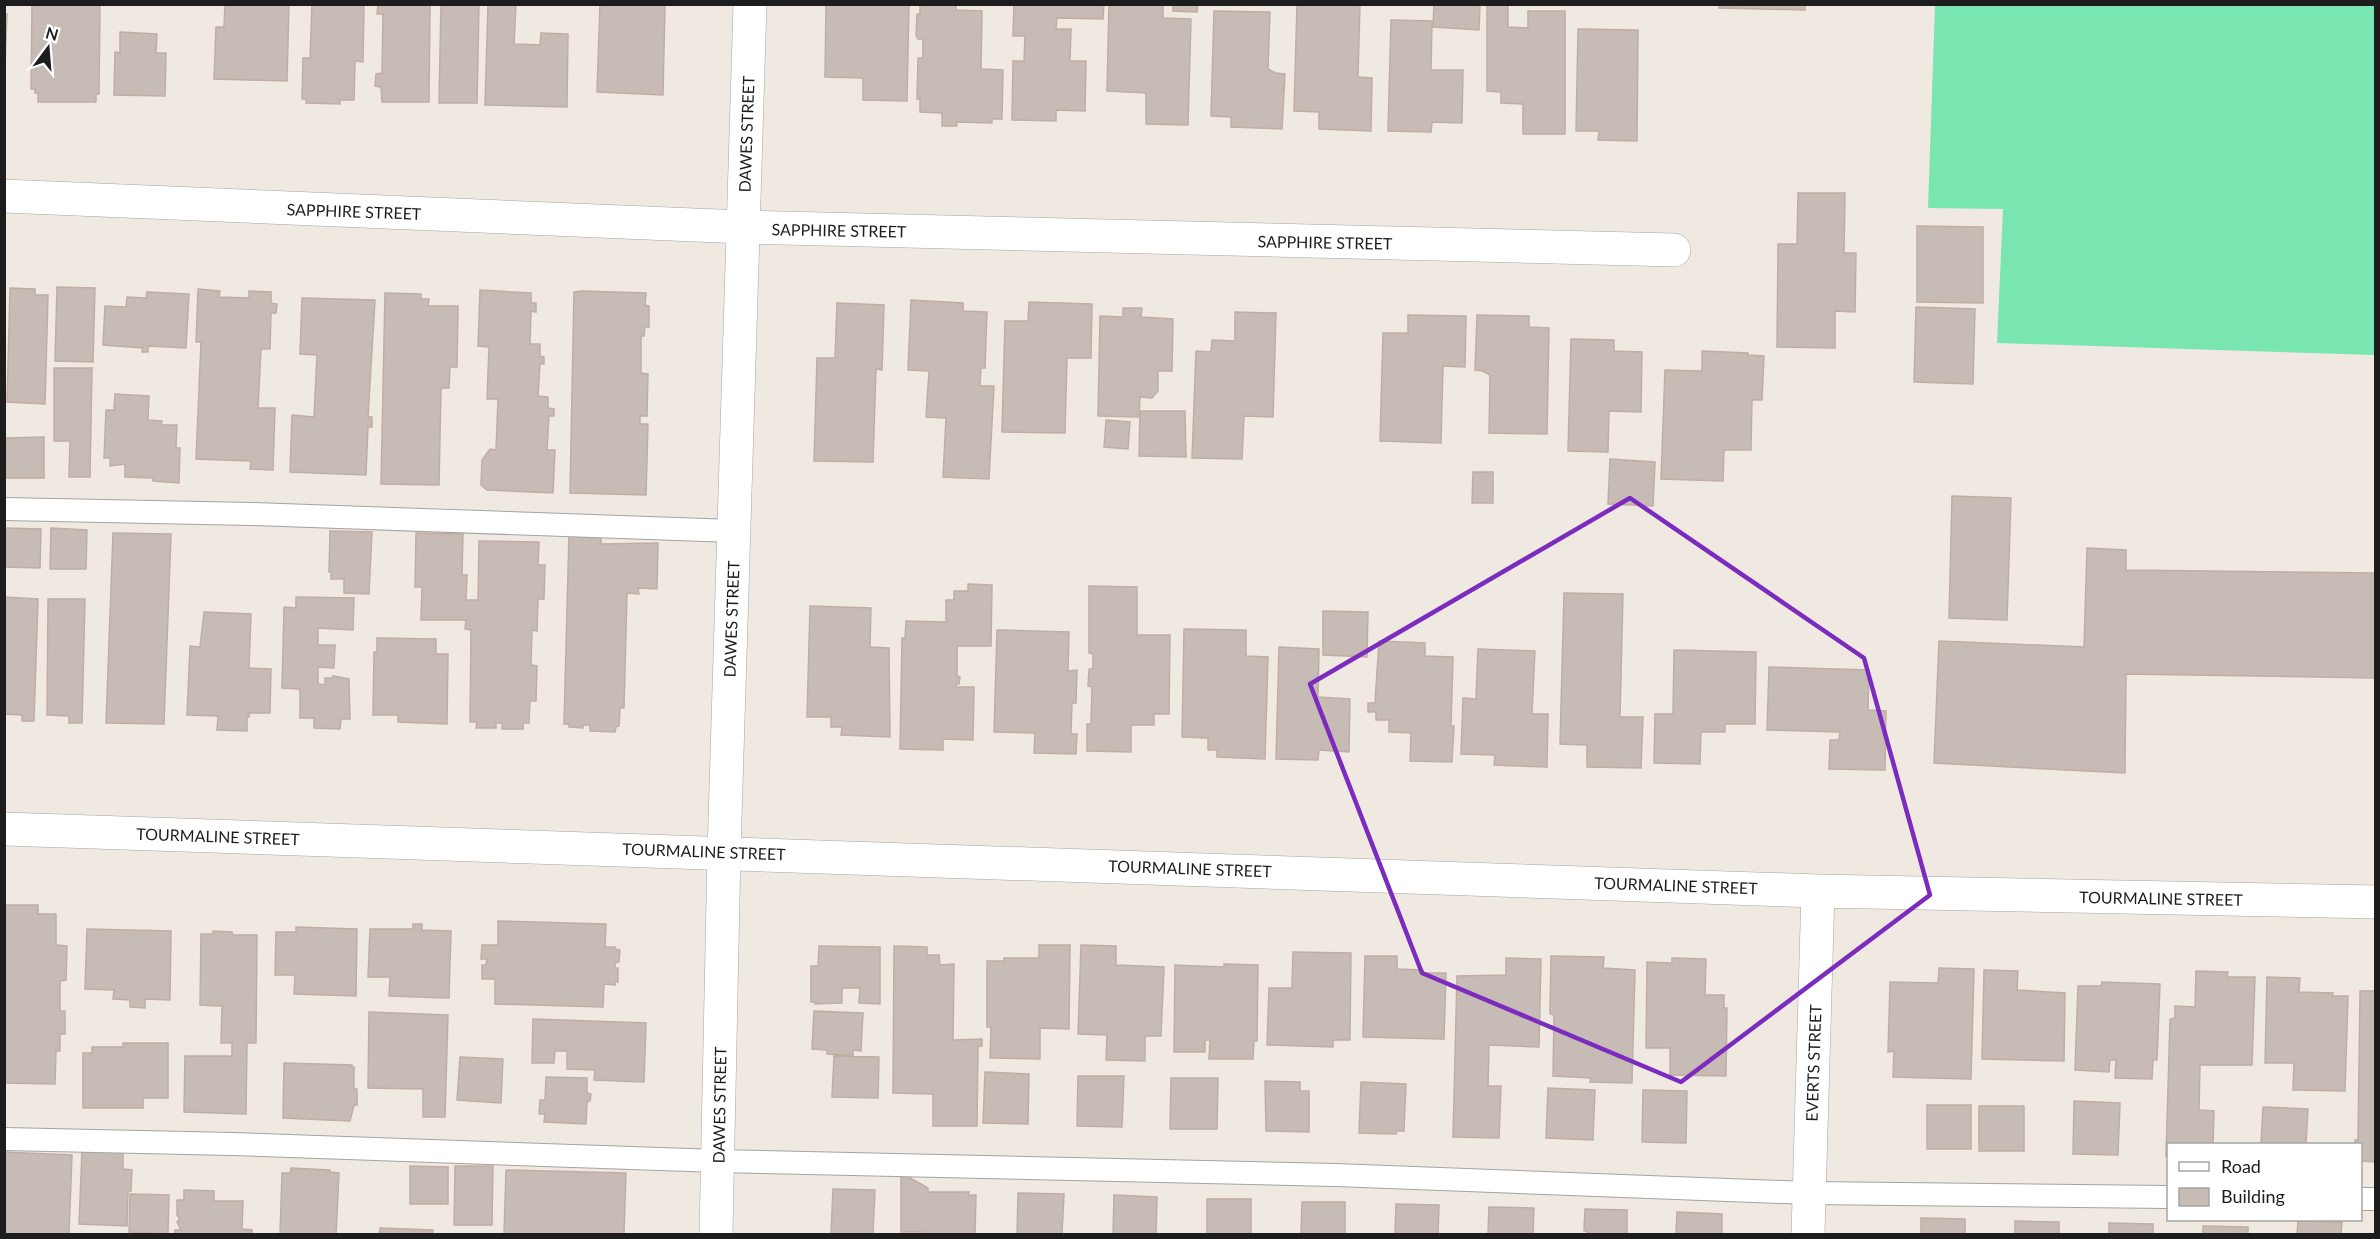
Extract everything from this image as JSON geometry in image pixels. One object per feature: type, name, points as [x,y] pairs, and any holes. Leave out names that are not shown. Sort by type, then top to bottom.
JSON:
[{"type":"street","name":"DAWES STREET","points":[[716,1234],[724,852],[750,4]]},
{"type":"street","name":"SAPPHIRE STREET","points":[[4,196],[743,227],[1674,250]]},
{"type":"street","name":"TOURMALINE STREET","points":[[4,829],[1818,891],[2376,902]]},
{"type":"street","name":"EVERTS STREET","points":[[1808,1234],[1818,891]]},
{"type":"lane","points":[[4,509],[252,514],[733,531]]},
{"type":"lane","points":[[4,1139],[232,1144],[718,1161],[1335,1175],[1809,1193],[2167,1197]]},
{"type":"highlighted area","points":[[1630,498],[1864,658],[1930,895],[1681,1082],[1422,973],[1310,684]]},
{"type":"green space","points":[[1935,5],[2375,5],[2375,355],[1997,343],[2003,209],[1928,208]]},
{"type":"building","points":[[32,4],[100,4],[99,94],[96,94],[96,102],[38,102],[38,93],[35,93],[35,89],[31,89]]},
{"type":"building","points":[[225,4],[289,4],[287,81],[214,79],[216,27],[224,27]]},
{"type":"building","points":[[312,4],[364,4],[363,62],[355,61],[354,100],[340,100],[340,104],[306,103],[306,99],[302,99],[303,58],[310,58]]},
{"type":"building","points":[[378,4],[430,4],[429,102],[382,102],[381,87],[375,86],[376,74],[382,73],[383,14],[377,14]]},
{"type":"building","points":[[441,4],[479,4],[477,103],[439,103]]},
{"type":"building","points":[[488,4],[516,4],[514,44],[540,45],[541,33],[568,34],[567,107],[485,105]]},
{"type":"building","points":[[600,4],[665,4],[663,95],[597,92]]},
{"type":"building","points":[[826,4],[909,4],[907,101],[863,100],[863,78],[825,77]]},
{"type":"building","points":[[920,4],[956,4],[956,10],[982,11],[981,69],[1003,70],[1002,119],[992,119],[992,123],[956,122],[957,126],[942,126],[942,113],[920,112],[920,99],[917,99],[918,58],[923,58],[923,39],[918,39],[916,35]]},
{"type":"building","points":[[1014,4],[1104,4],[1103,19],[1057,18],[1056,29],[1071,29],[1070,61],[1086,61],[1085,111],[1056,110],[1056,121],[1012,120],[1013,61],[1024,61],[1025,36],[1013,36]]},
{"type":"building","points":[[1109,4],[1163,4],[1163,18],[1191,19],[1188,125],[1146,124],[1146,93],[1107,91]]},
{"type":"building","points":[[1173,4],[1198,4],[1197,12],[1173,11]]},
{"type":"building","points":[[1297,4],[1360,4],[1358,77],[1372,78],[1371,131],[1319,129],[1319,112],[1294,111]]},
{"type":"building","points":[[1434,4],[1480,4],[1479,30],[1433,27]]},
{"type":"building","points":[[1487,4],[1508,4],[1508,27],[1528,28],[1528,11],[1565,11],[1565,134],[1523,134],[1523,104],[1501,103],[1501,92],[1487,91]]},
{"type":"building","points":[[1719,4],[1805,4],[1805,10],[1719,8]]},
{"type":"building","points":[[1214,11],[1270,12],[1268,69],[1285,74],[1282,129],[1231,127],[1231,117],[1211,116]]},
{"type":"building","points":[[4,14],[7,14],[4,91]]},
{"type":"building","points":[[1391,20],[1432,21],[1431,70],[1463,70],[1462,123],[1432,122],[1431,132],[1388,131]]},
{"type":"building","points":[[1578,29],[1638,30],[1637,141],[1598,140],[1599,131],[1576,131]]},
{"type":"building","points":[[120,32],[157,34],[156,53],[166,53],[165,96],[114,95],[115,52],[120,53]]},
{"type":"building","points":[[1798,193],[1845,193],[1844,253],[1856,253],[1855,312],[1835,311],[1835,348],[1777,347],[1778,244],[1797,244]]},
{"type":"building","points":[[1917,226],[1983,227],[1983,303],[1917,302]]},
{"type":"building","points":[[57,287],[95,288],[93,362],[55,361]]},
{"type":"building","points":[[10,288],[35,289],[35,295],[48,295],[45,404],[7,402]]},
{"type":"building","points":[[198,289],[220,291],[219,297],[249,298],[249,291],[271,292],[271,303],[277,304],[276,313],[271,313],[270,349],[261,349],[258,408],[275,408],[273,470],[250,469],[251,461],[196,459],[201,342],[196,342]]},
{"type":"building","points":[[480,290],[531,293],[531,303],[536,303],[536,312],[531,311],[530,344],[540,344],[540,356],[544,357],[544,364],[540,364],[538,396],[548,397],[548,408],[554,409],[554,416],[549,416],[547,450],[555,450],[553,493],[487,490],[481,485],[482,460],[490,449],[496,450],[498,399],[487,399],[489,347],[478,346]]},
{"type":"building","points":[[147,292],[189,294],[186,348],[148,346],[148,352],[142,352],[143,348],[103,345],[105,306],[126,307],[127,297],[146,298]]},
{"type":"building","points":[[574,292],[646,293],[645,305],[649,306],[649,327],[645,327],[644,336],[641,336],[641,373],[648,374],[647,416],[640,416],[640,424],[648,424],[646,495],[570,493]]},
{"type":"building","points":[[385,293],[421,294],[421,299],[429,299],[428,306],[458,306],[457,367],[450,367],[449,388],[441,388],[439,485],[381,484]]},
{"type":"building","points":[[302,298],[375,300],[368,417],[372,417],[372,427],[368,427],[366,475],[290,472],[292,415],[314,417],[317,355],[300,354]]},
{"type":"building","points":[[911,300],[963,303],[963,311],[987,312],[985,368],[981,368],[980,386],[994,386],[989,479],[943,477],[946,418],[926,417],[929,371],[908,370]]},
{"type":"building","points":[[1029,302],[1092,304],[1091,358],[1067,358],[1065,433],[1002,432],[1005,321],[1028,321]]},
{"type":"building","points":[[837,303],[884,305],[882,370],[876,369],[873,462],[814,461],[817,358],[835,358]]},
{"type":"building","points":[[1916,307],[1975,309],[1973,384],[1914,382]]},
{"type":"building","points":[[1123,308],[1142,308],[1141,317],[1173,319],[1172,371],[1158,371],[1158,391],[1152,398],[1140,397],[1139,417],[1098,416],[1100,316],[1123,317]]},
{"type":"building","points":[[1235,312],[1276,313],[1273,417],[1244,416],[1242,459],[1192,458],[1196,351],[1211,352],[1212,340],[1235,341]]},
{"type":"building","points":[[1408,315],[1466,316],[1465,367],[1443,366],[1441,443],[1380,441],[1383,333],[1408,333]]},
{"type":"building","points":[[1477,315],[1529,316],[1529,327],[1549,328],[1547,434],[1489,433],[1490,375],[1475,370]]},
{"type":"building","points":[[1571,339],[1614,340],[1614,351],[1642,352],[1641,412],[1609,411],[1608,452],[1568,451]]},
{"type":"building","points":[[1702,351],[1764,356],[1762,400],[1752,400],[1751,450],[1724,450],[1723,481],[1661,479],[1665,370],[1702,371]]},
{"type":"building","points":[[54,368],[92,368],[90,477],[69,477],[70,441],[54,441]]},
{"type":"building","points":[[115,394],[149,396],[148,420],[162,421],[161,425],[177,425],[176,448],[180,448],[179,483],[153,481],[153,478],[125,477],[125,464],[110,466],[110,458],[104,458],[106,410],[114,410]]},
{"type":"building","points":[[1140,411],[1185,411],[1186,457],[1139,456]]},
{"type":"building","points":[[1106,420],[1130,422],[1128,449],[1104,447]]},
{"type":"building","points":[[44,437],[44,478],[6,478],[6,438]]},
{"type":"building","points":[[1610,459],[1655,462],[1653,506],[1608,504]]},
{"type":"building","points":[[1473,472],[1493,472],[1493,503],[1472,503]]},
{"type":"building","points":[[1952,496],[2011,498],[2007,620],[1949,618]]},
{"type":"building","points":[[4,528],[41,529],[40,568],[4,567]]},
{"type":"building","points":[[51,528],[87,530],[86,569],[50,569]]},
{"type":"building","points":[[330,531],[372,532],[369,594],[344,593],[344,579],[331,579],[331,572],[329,572]]},
{"type":"building","points":[[113,533],[171,534],[164,724],[106,723]]},
{"type":"building","points":[[416,533],[463,534],[462,575],[467,575],[466,600],[478,600],[479,541],[539,542],[538,565],[545,565],[544,599],[538,599],[537,631],[532,630],[531,665],[537,666],[536,701],[530,701],[529,723],[523,723],[523,729],[502,729],[502,723],[496,723],[496,728],[476,728],[477,722],[470,722],[471,630],[465,629],[466,620],[421,620],[422,587],[415,587]]},
{"type":"building","points":[[569,533],[601,535],[601,544],[658,543],[657,589],[638,588],[639,594],[627,593],[624,708],[620,708],[619,726],[616,727],[615,732],[590,731],[590,725],[583,725],[583,728],[569,727],[569,724],[564,724]]},
{"type":"building","points":[[2087,548],[2126,550],[2126,570],[2376,573],[2376,678],[2126,674],[2125,773],[1934,763],[1939,641],[2084,647]]},
{"type":"building","points":[[968,584],[992,585],[991,646],[957,646],[957,676],[960,677],[956,687],[974,687],[973,740],[943,739],[943,750],[900,749],[902,638],[905,638],[906,621],[946,622],[946,600],[954,600],[954,591],[968,591]]},
{"type":"building","points":[[1089,586],[1137,587],[1137,635],[1170,635],[1169,714],[1154,714],[1154,725],[1131,725],[1131,752],[1087,751],[1087,724],[1091,724],[1092,687],[1088,686],[1089,669],[1093,669],[1093,654],[1089,653]]},
{"type":"building","points":[[1564,593],[1623,594],[1620,717],[1643,717],[1641,768],[1587,767],[1587,745],[1560,744]]},
{"type":"building","points":[[4,597],[38,599],[34,721],[22,721],[22,715],[4,714]]},
{"type":"building","points":[[296,597],[354,598],[353,630],[318,628],[318,645],[335,645],[334,668],[318,667],[318,684],[325,685],[325,678],[333,678],[333,676],[349,679],[350,719],[341,719],[340,729],[314,728],[314,718],[300,718],[300,689],[282,688],[284,607],[296,608]]},
{"type":"building","points":[[48,599],[85,599],[82,723],[69,723],[69,716],[47,715]]},
{"type":"building","points":[[810,606],[871,608],[870,647],[889,648],[890,737],[841,735],[842,727],[831,727],[831,717],[807,717]]},
{"type":"building","points":[[1323,611],[1368,612],[1367,657],[1323,655]]},
{"type":"building","points":[[204,612],[251,614],[249,668],[271,669],[270,713],[249,713],[247,731],[217,730],[218,716],[187,715],[190,646],[200,647]]},
{"type":"building","points":[[1184,629],[1246,630],[1246,656],[1268,657],[1265,759],[1217,757],[1217,750],[1208,750],[1208,738],[1182,737]]},
{"type":"building","points":[[997,630],[1069,632],[1068,671],[1077,670],[1076,703],[1072,703],[1071,734],[1077,734],[1076,754],[1034,753],[1035,733],[994,732]]},
{"type":"building","points":[[377,638],[436,639],[436,654],[448,654],[447,724],[398,722],[398,715],[373,715],[374,652],[377,652]]},
{"type":"building","points":[[1379,641],[1425,643],[1425,656],[1453,657],[1452,762],[1410,761],[1411,733],[1389,732],[1389,720],[1376,720],[1376,712],[1368,712],[1368,703],[1375,703]]},
{"type":"building","points":[[1279,647],[1319,649],[1318,697],[1350,699],[1349,752],[1319,750],[1318,760],[1276,759]]},
{"type":"building","points":[[1478,649],[1535,651],[1532,714],[1548,714],[1547,767],[1494,765],[1495,755],[1461,754],[1463,698],[1476,699]]},
{"type":"building","points":[[1674,650],[1756,652],[1755,724],[1725,724],[1725,732],[1701,732],[1700,764],[1654,763],[1655,714],[1673,714]]},
{"type":"building","points":[[1769,667],[1869,670],[1868,710],[1886,711],[1885,770],[1829,769],[1830,740],[1839,740],[1840,732],[1767,730]]},
{"type":"building","points":[[4,905],[38,905],[38,914],[56,914],[56,945],[67,946],[66,980],[60,981],[60,1011],[65,1011],[65,1034],[60,1034],[60,1051],[56,1051],[55,1084],[4,1083]]},
{"type":"building","points":[[498,921],[606,924],[605,947],[615,947],[620,950],[619,962],[615,963],[615,968],[618,968],[618,982],[615,982],[615,985],[604,984],[603,1007],[495,1004],[495,979],[482,979],[482,965],[486,965],[487,959],[481,959],[482,945],[498,945]]},
{"type":"building","points":[[413,924],[422,924],[422,930],[451,931],[449,998],[389,996],[390,977],[368,977],[370,929],[413,929]]},
{"type":"building","points":[[296,927],[357,929],[356,996],[294,994],[295,975],[275,975],[276,932],[296,932]]},
{"type":"building","points":[[87,929],[171,931],[170,1000],[145,999],[145,1008],[130,1007],[130,1000],[113,999],[114,990],[85,989]]},
{"type":"building","points":[[213,931],[232,932],[233,935],[257,935],[256,1043],[247,1043],[246,1114],[184,1112],[185,1056],[232,1056],[232,1043],[221,1043],[222,1006],[200,1005],[201,934],[213,934]]},
{"type":"building","points":[[1039,945],[1070,945],[1069,1029],[1040,1028],[1040,1059],[990,1058],[991,1027],[987,1027],[987,961],[1004,961],[1004,958],[1039,958]]},
{"type":"building","points":[[1081,945],[1116,946],[1116,965],[1164,967],[1161,1036],[1145,1036],[1145,1061],[1106,1060],[1107,1035],[1078,1034]]},
{"type":"building","points":[[819,946],[880,947],[880,1004],[859,1003],[860,988],[842,988],[842,1003],[815,1004],[816,1002],[811,1002],[811,966],[818,966]]},
{"type":"building","points":[[894,946],[927,947],[927,955],[939,955],[940,965],[954,964],[953,1040],[982,1039],[982,1046],[978,1046],[977,1126],[933,1126],[933,1094],[893,1093]]},
{"type":"building","points":[[1293,952],[1351,953],[1350,1040],[1333,1040],[1333,1047],[1267,1045],[1269,988],[1292,988]]},
{"type":"building","points":[[1365,956],[1397,956],[1397,969],[1423,970],[1423,973],[1446,973],[1444,1039],[1363,1037]]},
{"type":"building","points":[[1551,956],[1604,957],[1603,968],[1635,970],[1632,1083],[1590,1082],[1591,1078],[1553,1076],[1554,1015],[1550,1014]]},
{"type":"building","points":[[1506,958],[1541,959],[1539,1047],[1489,1045],[1488,1086],[1501,1086],[1499,1138],[1453,1137],[1457,976],[1506,975]]},
{"type":"building","points":[[1672,958],[1706,959],[1705,995],[1724,995],[1724,1008],[1727,1008],[1726,1076],[1670,1075],[1670,1048],[1646,1048],[1647,962],[1672,963]]},
{"type":"building","points":[[1224,964],[1258,965],[1257,1041],[1254,1041],[1253,1059],[1209,1059],[1210,1040],[1205,1040],[1205,1052],[1174,1052],[1175,965],[1224,967]]},
{"type":"building","points":[[1939,968],[1974,969],[1971,1079],[1893,1077],[1894,1051],[1888,1052],[1890,982],[1938,983]]},
{"type":"building","points":[[1984,970],[2018,971],[2017,990],[2065,993],[2064,1061],[1982,1059]]},
{"type":"building","points":[[2196,971],[2228,972],[2227,977],[2255,977],[2252,1065],[2200,1065],[2199,1110],[2214,1111],[2213,1143],[2167,1143],[2166,1156],[2170,1019],[2175,1018],[2175,1006],[2195,1007]]},
{"type":"building","points":[[2267,977],[2300,978],[2299,992],[2348,996],[2345,1091],[2293,1090],[2294,1063],[2265,1063]]},
{"type":"building","points":[[2102,982],[2160,984],[2157,1060],[2153,1060],[2152,1079],[2115,1078],[2116,1060],[2110,1060],[2109,1072],[2075,1070],[2078,986],[2101,986]]},
{"type":"building","points":[[2360,991],[2376,991],[2376,1162],[2362,1161],[2362,1143],[2355,1143],[2355,1140],[2358,1140]]},
{"type":"building","points":[[814,1011],[863,1013],[861,1051],[853,1050],[853,1056],[827,1054],[827,1050],[812,1049]]},
{"type":"building","points":[[369,1012],[448,1015],[445,1117],[423,1117],[423,1089],[368,1088]]},
{"type":"building","points":[[533,1019],[646,1023],[644,1082],[594,1080],[595,1070],[567,1069],[567,1051],[555,1051],[554,1063],[532,1063]]},
{"type":"building","points":[[123,1043],[168,1043],[168,1098],[143,1098],[143,1108],[83,1108],[83,1053],[92,1053],[92,1047],[123,1047]]},
{"type":"building","points":[[834,1056],[879,1057],[878,1098],[832,1097]]},
{"type":"building","points":[[460,1057],[503,1059],[501,1103],[457,1100]]},
{"type":"building","points":[[284,1063],[352,1065],[351,1067],[354,1067],[354,1089],[357,1089],[357,1105],[354,1105],[350,1121],[283,1118]]},
{"type":"building","points":[[985,1072],[1029,1074],[1028,1124],[983,1123]]},
{"type":"building","points":[[1078,1076],[1124,1076],[1122,1127],[1077,1126]]},
{"type":"building","points":[[546,1077],[587,1078],[587,1093],[591,1094],[590,1101],[587,1102],[586,1124],[544,1122],[545,1114],[539,1114],[540,1100],[545,1100]]},
{"type":"building","points":[[1171,1078],[1218,1078],[1217,1129],[1170,1129]]},
{"type":"building","points":[[1265,1081],[1300,1082],[1300,1091],[1309,1091],[1309,1132],[1266,1131]]},
{"type":"building","points":[[1361,1082],[1406,1084],[1404,1131],[1397,1131],[1396,1134],[1359,1133]]},
{"type":"building","points":[[1548,1088],[1595,1090],[1593,1140],[1546,1138]]},
{"type":"building","points":[[1643,1090],[1687,1091],[1686,1143],[1642,1142]]},
{"type":"building","points":[[2074,1101],[2120,1103],[2118,1155],[2073,1154]]},
{"type":"building","points":[[1927,1105],[1971,1105],[1971,1149],[1927,1149]]},
{"type":"building","points":[[1979,1106],[2024,1106],[2024,1151],[1979,1151]]},
{"type":"building","points":[[2263,1107],[2308,1109],[2306,1143],[2261,1143]]},
{"type":"building","points":[[82,1151],[123,1152],[123,1169],[132,1170],[131,1191],[128,1191],[127,1226],[79,1224]]},
{"type":"building","points":[[4,1152],[72,1155],[69,1234],[4,1234]]},
{"type":"building","points":[[410,1166],[448,1167],[448,1204],[410,1204]]},
{"type":"building","points":[[455,1166],[493,1166],[492,1225],[454,1225]]},
{"type":"building","points":[[291,1168],[330,1170],[330,1172],[339,1173],[336,1234],[280,1234],[282,1173],[290,1173]]},
{"type":"building","points":[[506,1170],[626,1173],[624,1234],[504,1234]]},
{"type":"building","points":[[901,1173],[928,1188],[928,1192],[969,1192],[968,1195],[976,1195],[975,1234],[901,1232]]},
{"type":"building","points":[[833,1189],[875,1190],[873,1234],[831,1234]]},
{"type":"building","points":[[184,1190],[214,1191],[214,1201],[243,1201],[242,1229],[252,1230],[252,1234],[175,1234],[175,1230],[181,1230],[177,1222],[180,1219],[177,1215],[177,1200],[184,1200]]},
{"type":"building","points":[[1018,1193],[1064,1194],[1062,1234],[1017,1234]]},
{"type":"building","points":[[130,1194],[169,1195],[168,1234],[129,1232]]},
{"type":"building","points":[[1114,1195],[1157,1197],[1156,1234],[1113,1234]]},
{"type":"building","points":[[1207,1199],[1251,1199],[1251,1234],[1207,1234]]},
{"type":"building","points":[[1302,1202],[1345,1202],[1345,1234],[1301,1234]]},
{"type":"building","points":[[1396,1204],[1439,1205],[1438,1234],[1395,1234]]},
{"type":"building","points":[[1489,1207],[1534,1208],[1533,1234],[1488,1234]]},
{"type":"building","points":[[1585,1209],[1627,1210],[1627,1234],[1587,1234],[1587,1231],[1584,1231]]},
{"type":"building","points":[[1677,1212],[1722,1214],[1722,1234],[1676,1234]]},
{"type":"building","points":[[1921,1218],[1965,1219],[1965,1234],[1921,1234]]},
{"type":"building","points":[[2015,1221],[2059,1222],[2059,1234],[2015,1234]]},
{"type":"building","points":[[2298,1221],[2342,1222],[2341,1234],[2297,1234]]},
{"type":"building","points":[[2109,1223],[2153,1224],[2153,1234],[2109,1234]]},
{"type":"building","points":[[2203,1226],[2248,1227],[2248,1234],[2203,1234]]},
{"type":"building","points":[[380,1228],[433,1230],[432,1234],[379,1234]]}]
